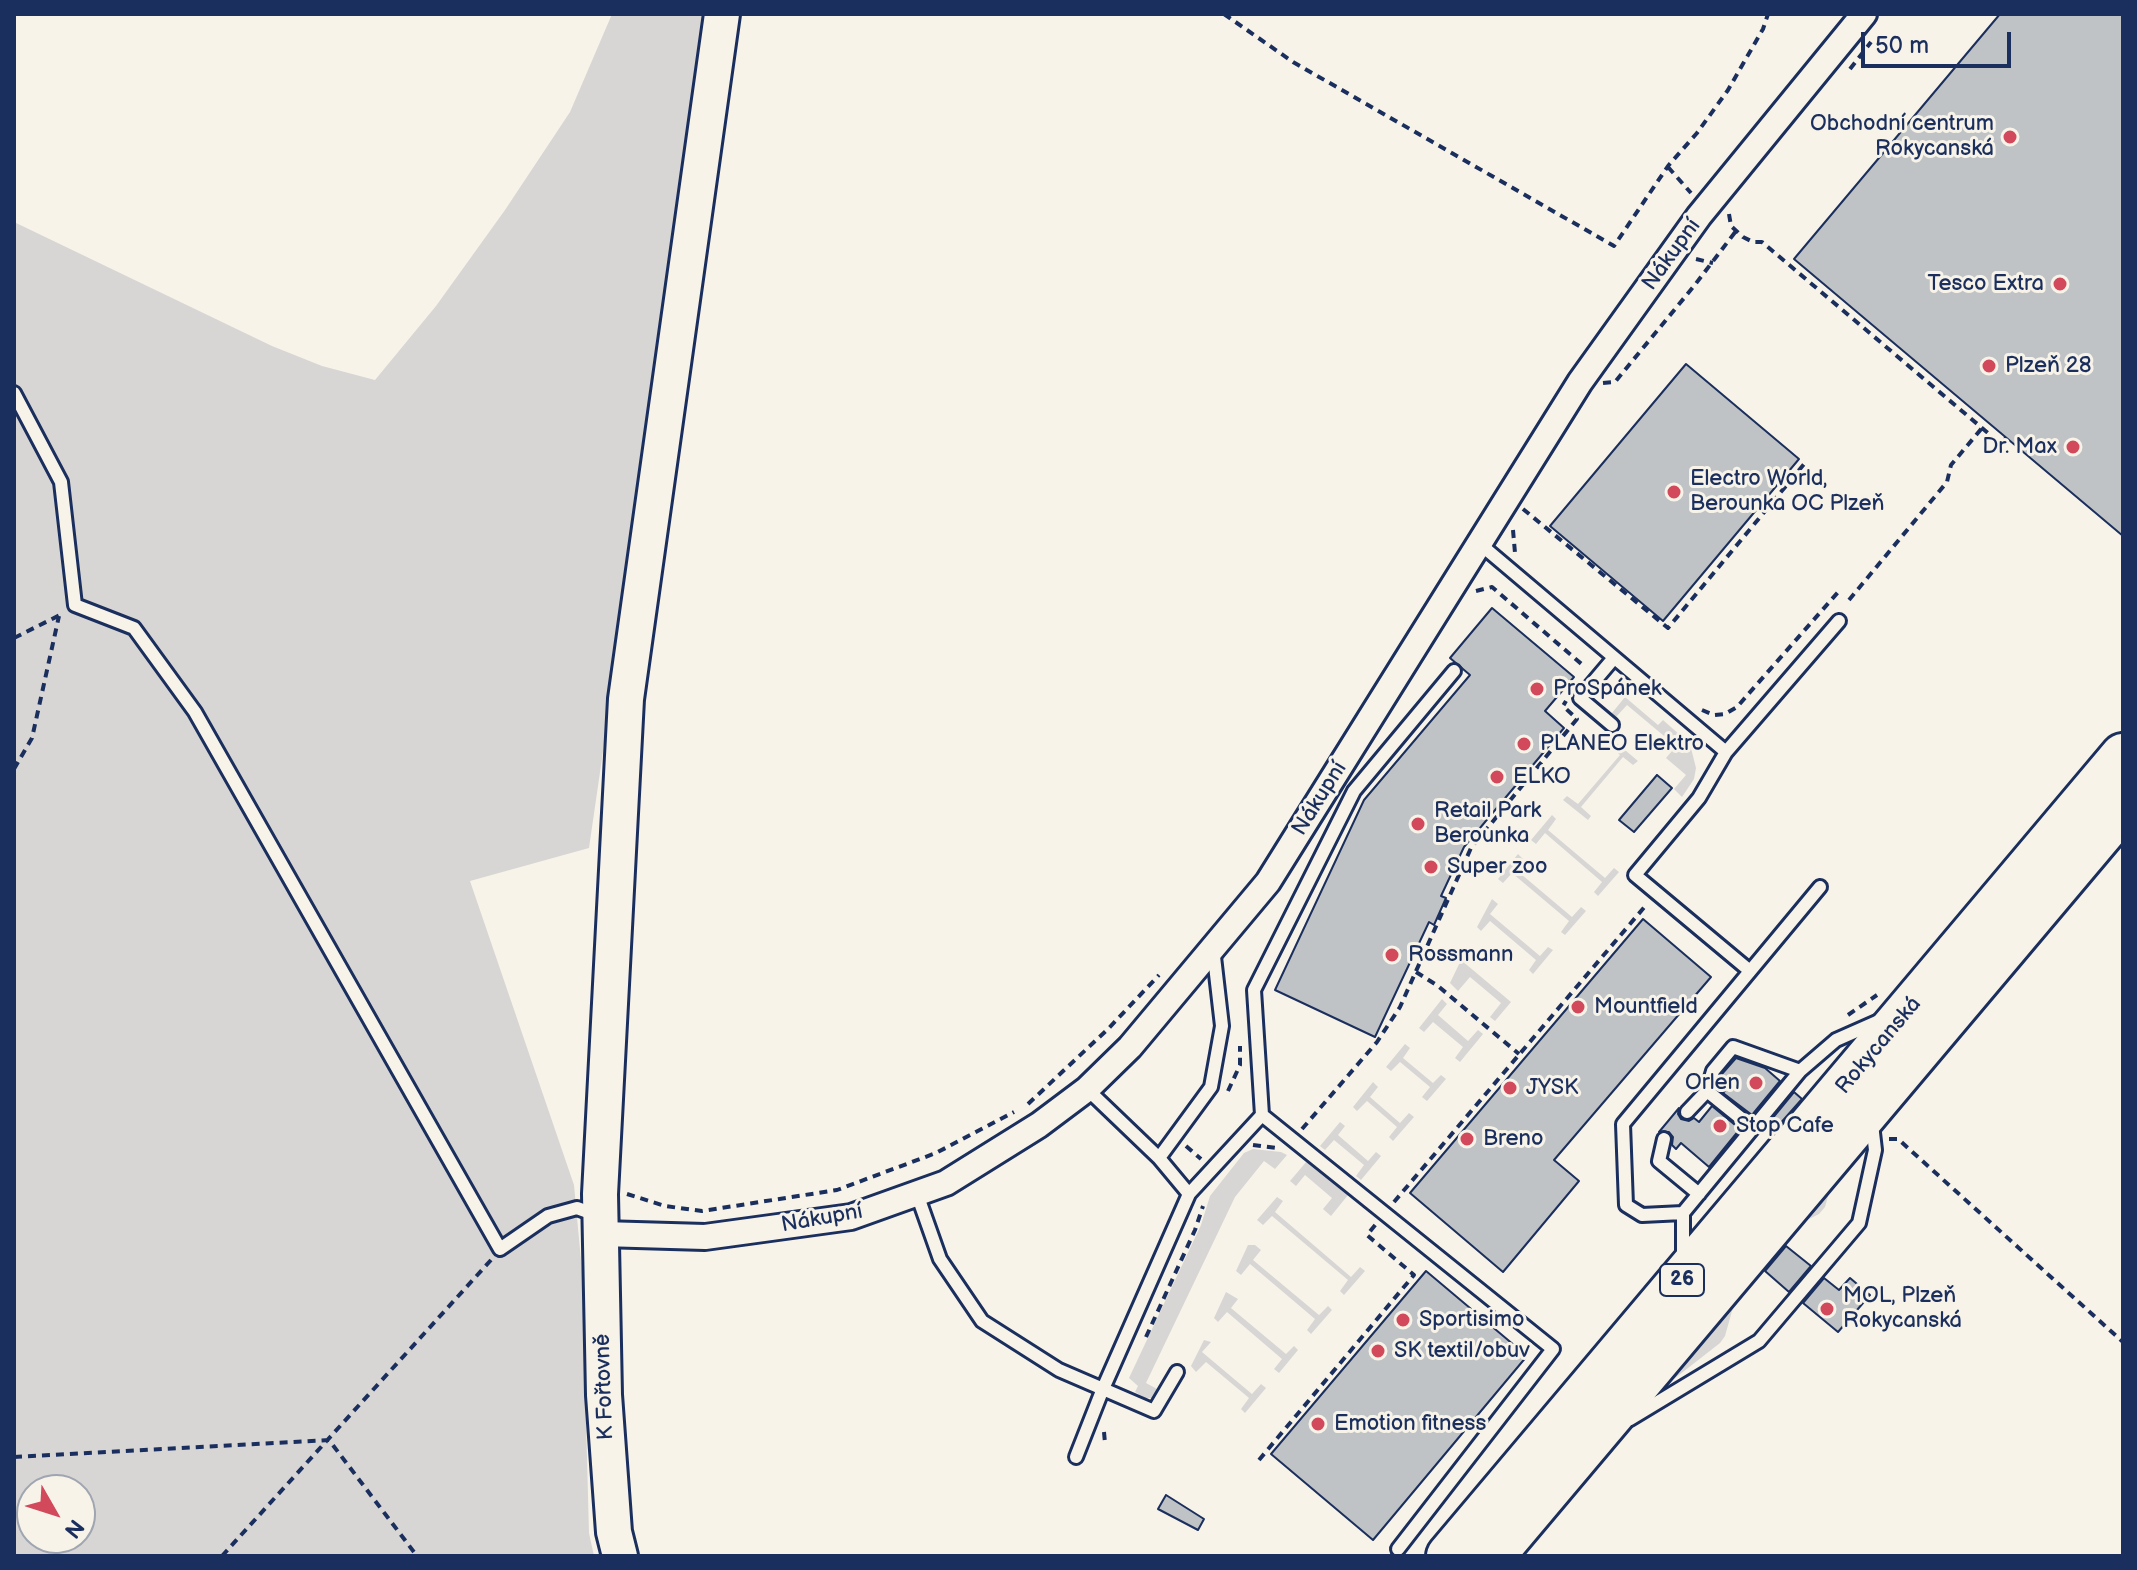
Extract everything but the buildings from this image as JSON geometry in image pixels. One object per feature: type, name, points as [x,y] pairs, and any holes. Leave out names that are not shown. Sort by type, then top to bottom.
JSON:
[{"type":"highway","name":"Rokycanská","points":[[1449,1556],[2123,756]]},
{"type":"highway","name":"Rokycanská","points":[[1492,1556],[2123,807]]},
{"type":"street","name":"K Fořtovně","points":[[620,1556],[614,1532],[604,1395],[601,1215],[626,699],[722,14]]},
{"type":"street","name":"Nákupní","points":[[601,1215],[705,1237],[851,1217],[917,1194],[959,1175],[1039,1125],[1087,1089],[1130,1047],[1268,882],[1580,382],[1699,216],[1824,63],[1869,25]]},
{"type":"lane","points":[[14,393],[61,482],[75,605],[134,628],[195,712],[500,1249],[548,1216],[577,1208],[601,1215]]},
{"type":"lane","points":[[1480,544],[1726,752]]},
{"type":"lane","points":[[1750,971],[1635,875],[1699,798],[1726,752],[1839,621]]},
{"type":"lane","points":[[1612,725],[1580,698],[1613,659]]},
{"type":"lane","points":[[1076,1457],[1189,1194],[1262,1115],[1254,990],[1354,791],[1454,671]]},
{"type":"lane","points":[[1683,1213],[1642,1215],[1626,1205],[1623,1124],[1820,887]]},
{"type":"lane","points":[[1163,1163],[1211,1087],[1222,1026],[1213,947]]},
{"type":"lane","points":[[1684,1278],[1683,1213],[1800,1071],[1836,1040],[1915,1004]]},
{"type":"lane","points":[[1687,1112],[1707,1091],[1713,1071],[1733,1047],[1800,1071]]},
{"type":"lane","points":[[1087,1089],[1163,1163],[1189,1194]]},
{"type":"lane","points":[[1707,1091],[1753,1128]]},
{"type":"lane","points":[[1586,1446],[1759,1341],[1859,1223],[1875,1150],[1870,1108]]},
{"type":"lane","points":[[1262,1115],[1553,1349],[1398,1549]]},
{"type":"lane","points":[[1664,1139],[1659,1161],[1699,1194]]},
{"type":"lane","points":[[917,1194],[940,1259],[982,1321],[1059,1370],[1154,1411],[1177,1372]]},
{"type":"path","points":[[1224,14],[1293,62],[1614,246],[1668,166],[1728,90],[1763,29],[1768,14]]},
{"type":"path","points":[[1848,72],[1868,48],[1869,25]]},
{"type":"path","points":[[1668,166],[1693,195]]},
{"type":"path","points":[[1727,204],[1731,226],[1736,231],[1753,242],[1762,242],[2001,444],[2006,438]]},
{"type":"path","points":[[1598,381],[1607,385],[1615,382],[1736,231]]},
{"type":"path","points":[[1685,261],[1698,259],[1713,263]]},
{"type":"path","points":[[1849,600],[1947,482],[1951,465],[1982,428]]},
{"type":"path","points":[[1521,507],[1668,628],[1805,463]]},
{"type":"path","points":[[1522,561],[1513,551],[1512,540],[1515,518],[1526,497]]},
{"type":"path","points":[[1743,526],[1749,530]]},
{"type":"path","points":[[1473,593],[1492,587],[1590,672]]},
{"type":"path","points":[[1700,709],[1714,715],[1725,714],[1737,707],[1839,591]]},
{"type":"path","points":[[14,638],[75,605]]},
{"type":"path","points":[[14,769],[32,738],[59,616]]},
{"type":"path","points":[[1251,1145],[1285,1149],[1377,1042],[1400,1007],[1471,848],[1577,719],[1563,706],[1572,694]]},
{"type":"path","points":[[1259,1460],[1414,1275],[1367,1235],[1656,893]]},
{"type":"path","points":[[1416,972],[1438,986],[1519,1054]]},
{"type":"path","points":[[601,1215],[629,1194],[665,1206],[702,1211],[837,1190],[936,1153],[1025,1107],[1108,1029],[1159,975]]},
{"type":"path","points":[[1225,1095],[1240,1065],[1240,1039]]},
{"type":"path","points":[[1163,1163],[1194,1136]]},
{"type":"path","points":[[1875,1150],[1888,1139],[1898,1139],[2123,1342]]},
{"type":"path","points":[[1144,1341],[1195,1230],[1204,1202]]},
{"type":"path","points":[[222,1556],[500,1249]]},
{"type":"path","points":[[1105,1443],[1103,1435],[1107,1420],[1118,1397]]},
{"type":"path","points":[[14,1457],[329,1440]]},
{"type":"path","points":[[329,1440],[417,1556]]},
{"type":"shaded area","points":[[612,14],[710,14],[589,848],[470,881],[574,1185],[582,1271],[589,1533],[594,1556],[14,1556],[14,222],[272,346],[322,366],[375,380],[436,306],[570,112]]},
{"type":"shaded area","points":[[1625,697],[1658,725],[1663,720],[1690,744],[1696,768],[1694,779],[1682,797],[1674,789],[1686,775],[1666,758],[1676,746],[1627,705],[1616,717],[1612,713]]},
{"type":"shaded area","points":[[1613,740],[1638,761],[1633,765],[1623,757],[1581,807],[1591,816],[1588,820],[1563,800],[1567,796],[1578,804],[1620,755],[1609,745]]},
{"type":"shaded area","points":[[1552,815],[1556,819],[1548,830],[1605,878],[1614,868],[1619,872],[1598,896],[1594,892],[1602,882],[1545,833],[1536,844],[1531,840]]},
{"type":"shaded area","points":[[1518,854],[1523,859],[1515,869],[1572,917],[1581,907],[1586,911],[1565,935],[1561,932],[1569,921],[1512,873],[1503,883],[1498,879]]},
{"type":"shaded area","points":[[1492,899],[1498,904],[1490,914],[1540,956],[1548,947],[1553,950],[1533,974],[1529,970],[1536,960],[1490,921],[1481,931],[1477,927]]},
{"type":"shaded area","points":[[1461,960],[1511,1002],[1495,1021],[1490,1017],[1501,1003],[1470,977],[1458,991],[1450,983]]},
{"type":"shaded area","points":[[1442,999],[1447,1004],[1438,1015],[1468,1041],[1478,1030],[1483,1034],[1460,1062],[1455,1058],[1463,1047],[1433,1022],[1424,1032],[1419,1028]]},
{"type":"shaded area","points":[[1405,1044],[1410,1048],[1403,1058],[1433,1083],[1441,1075],[1446,1079],[1427,1101],[1422,1097],[1430,1087],[1400,1062],[1391,1071],[1386,1067]]},
{"type":"shaded area","points":[[1373,1082],[1378,1087],[1370,1097],[1400,1123],[1409,1113],[1414,1117],[1393,1141],[1389,1137],[1397,1127],[1367,1101],[1357,1111],[1353,1107]]},
{"type":"shaded area","points":[[1340,1122],[1345,1126],[1338,1135],[1368,1161],[1376,1152],[1381,1156],[1361,1180],[1356,1176],[1364,1165],[1334,1140],[1325,1150],[1320,1146]]},
{"type":"shaded area","points":[[1253,1149],[1287,1155],[1275,1169],[1264,1161],[1235,1197],[1146,1383],[1159,1390],[1153,1398],[1145,1398],[1135,1392],[1138,1386],[1129,1378],[1201,1225],[1210,1196],[1244,1153]]},
{"type":"shaded area","points":[[1307,1161],[1348,1195],[1331,1216],[1323,1209],[1332,1198],[1305,1175],[1296,1186],[1290,1181]]},
{"type":"shaded area","points":[[1834,1174],[1825,1207],[1819,1214],[1801,1223],[1741,1293],[1720,1343],[1665,1386],[1660,1379]]},
{"type":"shaded area","points":[[1277,1197],[1283,1201],[1275,1212],[1351,1277],[1360,1267],[1365,1271],[1344,1295],[1340,1291],[1348,1280],[1272,1216],[1263,1225],[1257,1220]]},
{"type":"shaded area","points":[[1248,1245],[1255,1245],[1261,1250],[1253,1260],[1319,1315],[1328,1306],[1332,1310],[1311,1334],[1307,1330],[1315,1319],[1250,1264],[1241,1275],[1236,1271]]},
{"type":"shaded area","points":[[1226,1292],[1238,1299],[1231,1308],[1286,1354],[1294,1346],[1298,1350],[1279,1373],[1274,1369],[1282,1359],[1227,1312],[1218,1322],[1214,1318]]},
{"type":"shaded area","points":[[1204,1340],[1211,1342],[1202,1352],[1252,1394],[1261,1384],[1266,1388],[1245,1413],[1241,1409],[1249,1398],[1206,1362],[1196,1372],[1191,1366]]},
{"type":"place","name":"Obchodní centrum Rokycanská","points":[[2010,137]]},
{"type":"place","name":"Tesco Extra","points":[[2060,284]]},
{"type":"place","name":"Plzeň 28","points":[[1989,366]]},
{"type":"place","name":"Dr. Max","points":[[2073,447]]},
{"type":"place","name":"Electro World, Berounka OC Plzeň","points":[[1674,492]]},
{"type":"place","name":"ProSpánek","points":[[1537,689]]},
{"type":"place","name":"PLANEO Elektro","points":[[1524,744]]},
{"type":"place","name":"ELKO","points":[[1497,777]]},
{"type":"place","name":"Retail Park Berounka","points":[[1418,824]]},
{"type":"place","name":"Super zoo","points":[[1431,867]]},
{"type":"place","name":"Rossmann","points":[[1392,955]]},
{"type":"place","name":"Mountfield","points":[[1578,1007]]},
{"type":"place","name":"Orlen","points":[[1756,1083]]},
{"type":"place","name":"JYSK","points":[[1510,1088]]},
{"type":"place","name":"Stop Cafe","points":[[1720,1126]]},
{"type":"place","name":"Breno","points":[[1467,1139]]},
{"type":"place","name":"MOL, Plzeň Rokycanská","points":[[1827,1309]]},
{"type":"place","name":"Sportisimo","points":[[1403,1320]]},
{"type":"place","name":"SK textil/obuv","points":[[1378,1351]]},
{"type":"place","name":"Emotion fitness","points":[[1318,1424]]}]
